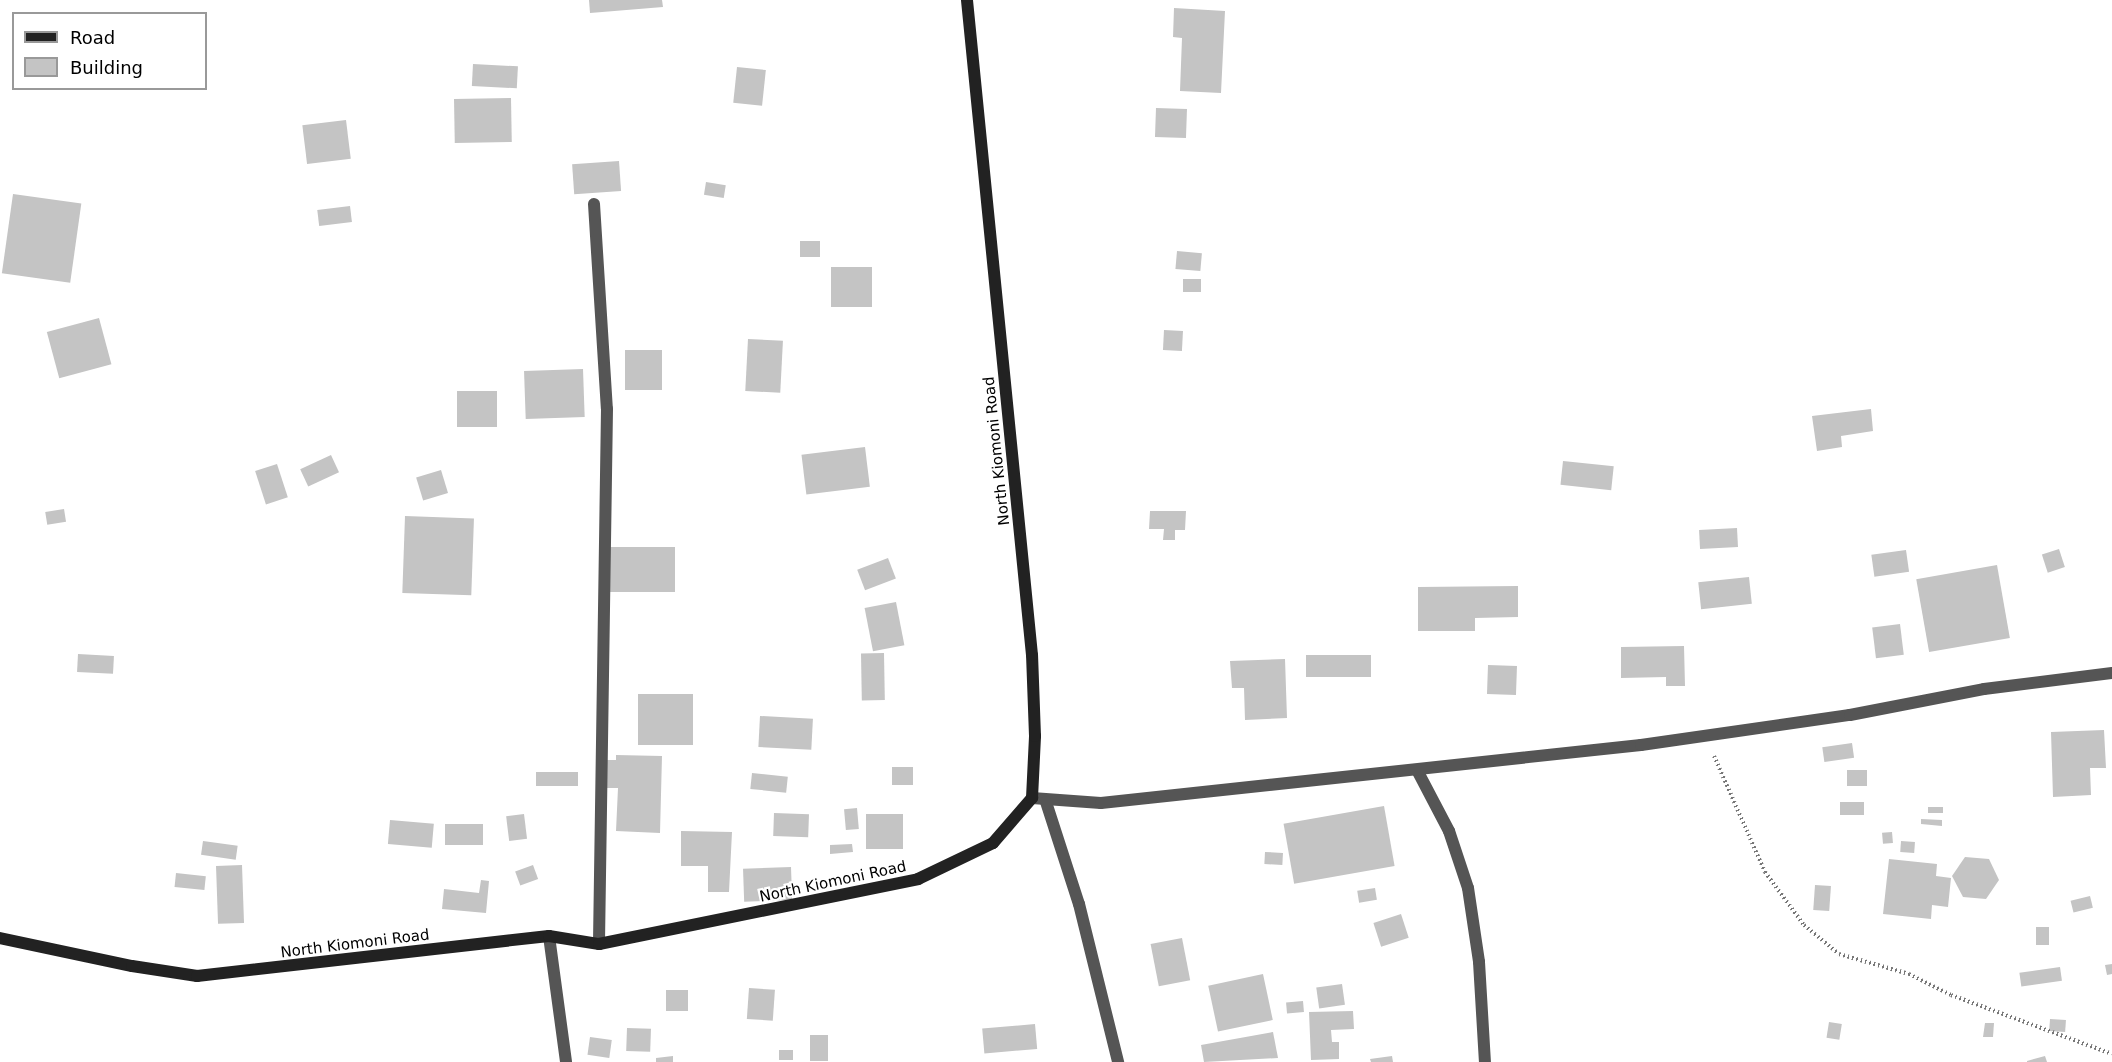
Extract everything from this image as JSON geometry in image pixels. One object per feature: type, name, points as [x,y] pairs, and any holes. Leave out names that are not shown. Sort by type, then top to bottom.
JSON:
[{"type":"main road","name":"North Kiomoni Road","points":[[0,938],[132,966],[197,976],[549,936],[599,944],[918,879],[993,843],[1032,798],[1035,736],[1032,655],[967,0]]},
{"type":"street","points":[[594,204],[607,409],[599,944]]},
{"type":"street","points":[[1032,798],[1046,802],[1101,803],[1242,785],[1417,770],[1706,736],[1850,715],[1984,689],[2112,674]]},
{"type":"street","points":[[1417,770],[1449,831],[1468,888],[1479,962],[1485,1062]]},
{"type":"street","points":[[1046,802],[1079,904],[1118,1062]]},
{"type":"street","points":[[549,936],[566,1062]]},
{"type":"path","points":[[1706,736],[1765,872],[1804,925],[1839,954],[1910,974],[1950,994],[2112,1054]]},
{"type":"building","points":[[589,0],[662,0],[663,7],[590,13]]},
{"type":"building","points":[[1174,8],[1225,11],[1221,93],[1180,91],[1182,38],[1173,37]]},
{"type":"building","points":[[473,64],[518,66],[517,88],[472,86]]},
{"type":"building","points":[[737,67],[766,70],[762,106],[733,103]]},
{"type":"building","points":[[511,98],[512,142],[455,143],[454,99]]},
{"type":"building","points":[[1156,108],[1187,109],[1186,138],[1155,137]]},
{"type":"building","points":[[346,120],[351,159],[307,164],[302,125]]},
{"type":"building","points":[[619,161],[621,191],[574,194],[572,164]]},
{"type":"building","points":[[706,182],[726,185],[724,198],[704,195]]},
{"type":"building","points":[[13,194],[81,204],[70,283],[2,273]]},
{"type":"building","points":[[350,206],[352,222],[319,226],[317,210]]},
{"type":"building","points":[[800,241],[820,241],[820,257],[800,257]]},
{"type":"building","points":[[1177,251],[1202,253],[1200,271],[1175,269]]},
{"type":"building","points":[[831,267],[872,267],[872,307],[831,307]]},
{"type":"building","points":[[1183,279],[1201,279],[1201,292],[1183,292]]},
{"type":"building","points":[[99,318],[111,364],[59,378],[47,332]]},
{"type":"building","points":[[1164,330],[1183,331],[1182,351],[1163,350]]},
{"type":"building","points":[[748,339],[783,341],[780,393],[745,391]]},
{"type":"building","points":[[625,350],[662,350],[662,390],[625,390]]},
{"type":"building","points":[[583,369],[585,417],[526,419],[524,371]]},
{"type":"building","points":[[457,391],[497,391],[497,427],[457,427]]},
{"type":"building","points":[[1871,409],[1873,431],[1841,436],[1842,447],[1817,451],[1812,416]]},
{"type":"building","points":[[865,447],[870,487],[806,495],[801,455]]},
{"type":"building","points":[[331,455],[339,472],[308,487],[300,469]]},
{"type":"building","points":[[1563,461],[1614,466],[1611,490],[1560,485]]},
{"type":"building","points":[[277,464],[288,497],[266,504],[255,471]]},
{"type":"building","points":[[441,470],[448,493],[423,501],[416,478]]},
{"type":"building","points":[[64,509],[66,522],[47,525],[45,512]]},
{"type":"building","points":[[1150,511],[1186,511],[1185,530],[1175,530],[1175,540],[1163,540],[1164,529],[1149,529]]},
{"type":"building","points":[[405,516],[474,518],[471,595],[402,593]]},
{"type":"building","points":[[1737,528],[1738,547],[1700,549],[1699,530]]},
{"type":"building","points":[[609,547],[675,547],[675,592],[609,592]]},
{"type":"building","points":[[2059,549],[2065,567],[2048,573],[2042,555]]},
{"type":"building","points":[[1906,550],[1909,572],[1874,577],[1871,555]]},
{"type":"building","points":[[888,558],[896,579],[865,590],[857,570]]},
{"type":"building","points":[[1997,565],[2010,638],[1929,652],[1916,579]]},
{"type":"building","points":[[1749,577],[1752,604],[1701,609],[1698,582]]},
{"type":"building","points":[[1518,586],[1518,617],[1475,618],[1475,631],[1418,631],[1418,587]]},
{"type":"building","points":[[896,602],[904,645],[873,651],[865,608]]},
{"type":"building","points":[[1900,624],[1904,655],[1876,658],[1872,627]]},
{"type":"building","points":[[1684,646],[1685,686],[1666,686],[1666,677],[1621,678],[1621,647]]},
{"type":"building","points":[[861,653],[884,653],[885,700],[862,700]]},
{"type":"building","points":[[78,654],[114,656],[113,674],[77,672]]},
{"type":"building","points":[[1306,655],[1371,655],[1371,677],[1306,677]]},
{"type":"building","points":[[1285,659],[1287,718],[1245,720],[1244,688],[1232,688],[1230,661]]},
{"type":"building","points":[[1488,665],[1517,666],[1516,695],[1487,694]]},
{"type":"building","points":[[638,694],[693,694],[693,745],[638,745]]},
{"type":"building","points":[[760,716],[813,719],[811,750],[758,747]]},
{"type":"building","points":[[2104,730],[2106,768],[2090,768],[2091,795],[2053,797],[2051,732]]},
{"type":"building","points":[[1852,743],[1854,758],[1824,762],[1822,747]]},
{"type":"building","points":[[616,755],[662,756],[660,833],[616,831],[618,788],[607,788],[607,760],[616,760]]},
{"type":"building","points":[[892,767],[913,767],[913,785],[892,785]]},
{"type":"building","points":[[1847,770],[1867,770],[1867,786],[1847,786]]},
{"type":"building","points":[[536,772],[578,772],[578,786],[536,786]]},
{"type":"building","points":[[752,773],[788,777],[786,793],[750,789]]},
{"type":"building","points":[[1840,802],[1864,802],[1864,815],[1840,815]]},
{"type":"building","points":[[1384,806],[1395,866],[1294,884],[1284,824]]},
{"type":"building","points":[[1928,807],[1943,807],[1943,813],[1928,813]]},
{"type":"building","points":[[857,808],[859,829],[846,830],[844,809]]},
{"type":"building","points":[[774,813],[809,814],[808,837],[773,836]]},
{"type":"building","points":[[524,814],[527,839],[509,841],[506,816]]},
{"type":"building","points":[[866,814],[903,814],[903,849],[866,849]]},
{"type":"building","points":[[1921,819],[1942,820],[1942,826],[1921,824]]},
{"type":"building","points":[[390,820],[434,824],[432,848],[388,844]]},
{"type":"building","points":[[445,824],[483,824],[483,845],[445,845]]},
{"type":"building","points":[[681,831],[732,832],[729,892],[708,892],[708,866],[681,866]]},
{"type":"building","points":[[1892,832],[1893,843],[1883,844],[1882,833]]},
{"type":"building","points":[[203,841],[238,846],[236,860],[201,855]]},
{"type":"building","points":[[1901,841],[1915,842],[1914,853],[1900,852]]},
{"type":"building","points":[[852,844],[853,852],[830,854],[830,845]]},
{"type":"building","points":[[1265,852],[1283,853],[1282,865],[1264,864]]},
{"type":"building","points":[[1965,857],[1989,859],[1999,880],[1986,899],[1963,897],[1952,876]]},
{"type":"building","points":[[1889,859],[1937,864],[1936,876],[1951,878],[1948,907],[1932,905],[1931,919],[1883,914]]},
{"type":"building","points":[[242,865],[244,923],[218,924],[216,866]]},
{"type":"building","points":[[533,865],[538,879],[520,886],[515,871]]},
{"type":"building","points":[[791,867],[792,900],[744,902],[743,869]]},
{"type":"building","points":[[176,873],[206,876],[204,890],[175,887]]},
{"type":"building","points":[[481,880],[489,881],[486,913],[442,909],[444,889],[479,893]]},
{"type":"building","points":[[1815,885],[1831,886],[1829,911],[1813,910]]},
{"type":"building","points":[[1375,888],[1377,900],[1359,903],[1357,891]]},
{"type":"building","points":[[2090,896],[2093,908],[2073,912],[2071,901]]},
{"type":"building","points":[[1401,914],[1409,938],[1381,947],[1373,923]]},
{"type":"building","points":[[2036,927],[2049,927],[2049,945],[2036,945]]},
{"type":"building","points":[[1182,938],[1190,980],[1159,986],[1151,944]]},
{"type":"building","points":[[2112,964],[2112,974],[2107,975],[2105,965]]},
{"type":"building","points":[[2060,967],[2062,981],[2021,987],[2019,973]]},
{"type":"building","points":[[1263,974],[1273,1020],[1218,1032],[1208,986]]},
{"type":"building","points":[[1342,984],[1345,1005],[1319,1008],[1316,988]]},
{"type":"building","points":[[749,988],[775,990],[773,1021],[747,1019]]},
{"type":"building","points":[[666,990],[688,990],[688,1011],[666,1011]]},
{"type":"building","points":[[1303,1001],[1304,1012],[1287,1013],[1286,1002]]},
{"type":"building","points":[[1353,1011],[1354,1029],[1331,1030],[1332,1042],[1339,1042],[1339,1059],[1311,1060],[1309,1012]]},
{"type":"building","points":[[2050,1019],[2066,1020],[2065,1032],[2049,1031]]},
{"type":"building","points":[[1829,1022],[1842,1024],[1839,1040],[1826,1038]]},
{"type":"building","points":[[1985,1023],[1994,1023],[1993,1037],[1983,1037]]},
{"type":"building","points":[[1035,1024],[1037,1049],[984,1054],[982,1029]]},
{"type":"building","points":[[627,1028],[651,1029],[650,1052],[626,1051]]},
{"type":"building","points":[[1273,1032],[1278,1058],[1204,1062],[1201,1045]]},
{"type":"building","points":[[810,1035],[828,1035],[828,1061],[810,1061]]},
{"type":"building","points":[[590,1037],[612,1040],[609,1058],[587,1055]]},
{"type":"building","points":[[779,1050],[793,1050],[793,1060],[779,1060]]},
{"type":"building","points":[[673,1056],[673,1062],[656,1062],[656,1058]]},
{"type":"building","points":[[1392,1056],[1393,1062],[1371,1062],[1370,1059]]},
{"type":"building","points":[[2045,1056],[2047,1062],[2027,1062],[2027,1061]]}]
